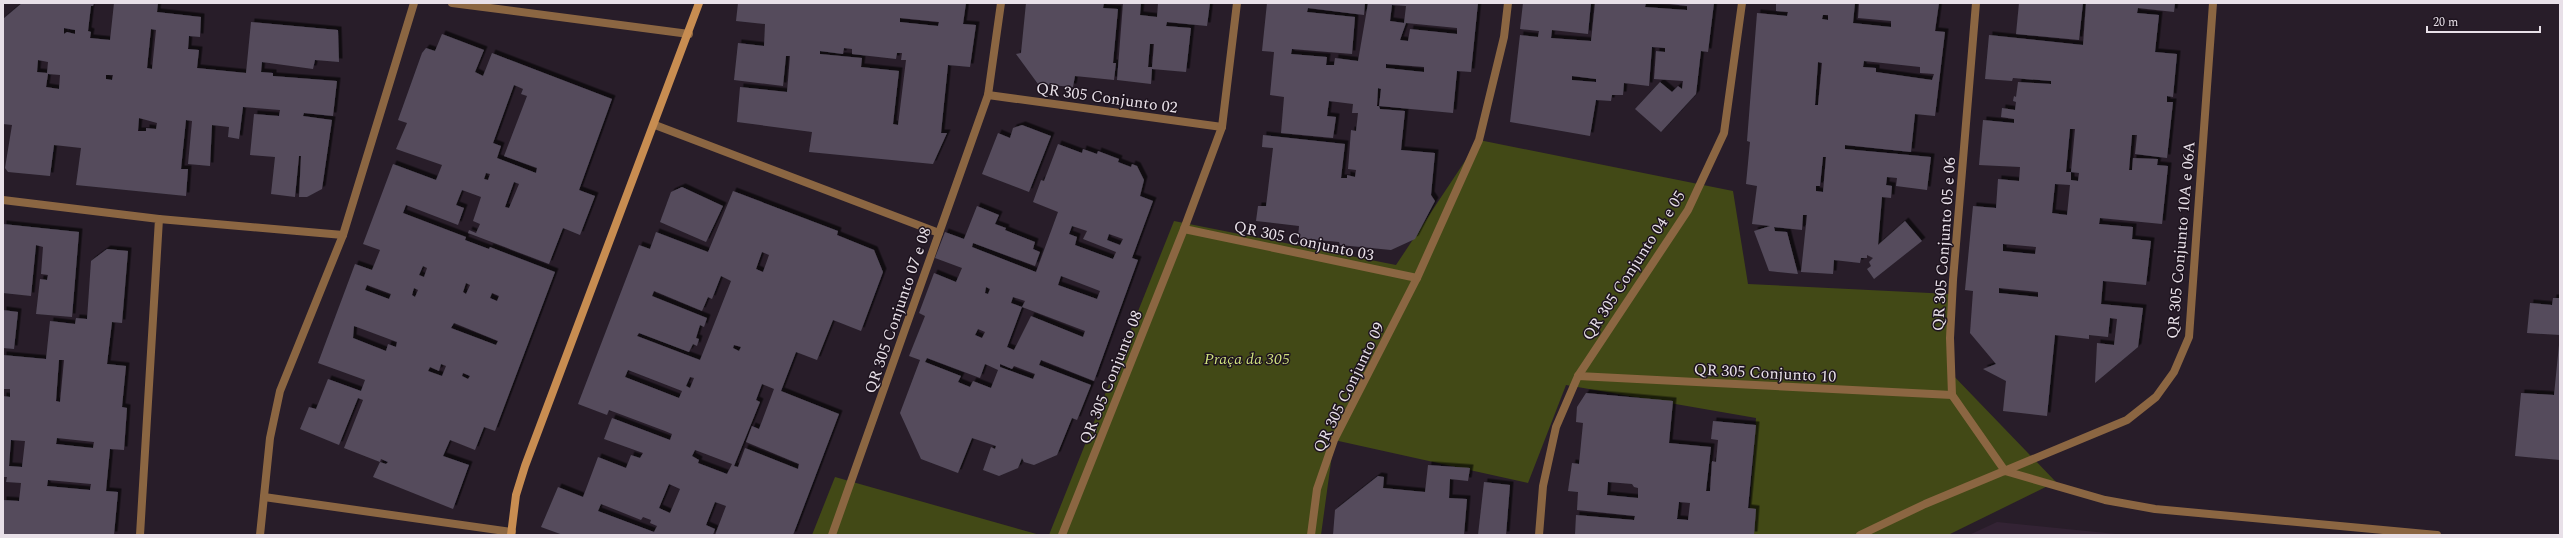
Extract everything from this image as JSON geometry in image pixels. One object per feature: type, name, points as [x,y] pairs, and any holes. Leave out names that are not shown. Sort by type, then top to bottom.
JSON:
[{"type":"street","points":[[260,535],[270,438],[280,391],[343,235],[414,3]]},
{"type":"street","points":[[452,3],[688,34]]},
{"type":"street","points":[[264,497],[511,533],[516,495],[525,466],[655,125],[699,3]]},
{"type":"street","name":"QR 305 Conjunto 07 e 08","points":[[832,535],[988,94],[1001,3]]},
{"type":"street","name":"QR 305 Conjunto 08","points":[[1062,535],[1184,229],[1222,127],[1237,3]]},
{"type":"street","name":"QR 305 Conjunto 09","points":[[1311,535],[1317,489],[1334,440],[1417,278],[1479,140],[1504,37],[1508,3]]},
{"type":"street","name":"QR 305 Conjunto 04 e 05","points":[[1539,535],[1543,486],[1556,427],[1578,376],[1688,210],[1724,133],[1742,3]]},
{"type":"street","name":"QR 305 Conjunto 05 e 06","points":[[1952,395],[1950,338],[1953,280],[1976,3]]},
{"type":"street","name":"QR 305 Conjunto 10A e 06A","points":[[1860,535],[1925,504],[2127,420],[2156,397],[2174,372],[2189,337],[2213,3]]},
{"type":"street","name":"QR 305 Conjunto 02","points":[[988,94],[1222,127]]},
{"type":"street","points":[[655,125],[939,233]]},
{"type":"street","points":[[3,200],[159,219],[343,235]]},
{"type":"street","points":[[140,535],[159,219]]},
{"type":"street","name":"QR 305 Conjunto 03","points":[[1184,229],[1417,278]]},
{"type":"street","name":"QR 305 Conjunto 10","points":[[1578,376],[1952,395]]},
{"type":"street","points":[[1952,395],[2005,471],[2105,500],[2155,510],[2437,535]]},
{"type":"shaded area","points":[[1997,522],[2126,535],[1969,535]]},
{"type":"green space","name":"Praça da 305","points":[[1479,140],[1733,191],[1748,284],[1950,294],[1948,370],[2056,482],[1948,535],[1748,535],[1756,418],[1566,385],[1528,483],[1334,440],[1321,535],[1049,535],[1174,221],[1396,265]]},
{"type":"green space","points":[[835,477],[1040,535],[812,535]]},
{"type":"building","points":[[22,3],[94,3],[93,6],[91,6],[88,31],[91,32],[90,38],[110,40],[114,3],[158,3],[157,12],[201,17],[200,37],[189,36],[188,49],[199,50],[197,68],[246,73],[251,22],[338,30],[339,62],[315,60],[313,69],[262,62],[261,72],[273,73],[273,76],[337,81],[333,116],[304,113],[303,116],[332,120],[322,189],[307,197],[299,197],[301,156],[299,156],[295,197],[271,194],[275,157],[250,155],[254,114],[279,116],[280,110],[243,107],[239,139],[228,137],[229,127],[212,125],[210,166],[188,164],[192,121],[186,120],[181,169],[188,169],[186,196],[76,185],[81,148],[54,145],[50,176],[8,172],[5,168],[12,125],[3,124],[3,19]],"holes":[[[64,28],[75,30],[75,34],[67,32],[64,34]],[[151,29],[156,30],[152,69],[147,68]],[[38,60],[48,62],[47,73],[37,72]],[[48,74],[60,75],[59,89],[46,87]],[[106,75],[113,75],[112,80],[106,79]],[[139,118],[157,123],[156,129],[146,128],[146,131],[138,131]]]},
{"type":"building","points":[[738,3],[966,3],[963,24],[976,25],[970,67],[948,65],[941,133],[947,133],[933,164],[809,152],[812,132],[737,122],[740,87],[787,92],[790,56],[786,56],[783,86],[734,80],[738,43],[764,46],[765,24],[736,21]],"holes":[[[900,18],[939,22],[938,26],[900,22]],[[844,48],[852,49],[852,54],[896,59],[897,53],[902,53],[901,60],[906,60],[898,125],[893,124],[899,71],[861,67],[862,58],[820,54],[820,51],[843,54]]]},
{"type":"building","points":[[1026,3],[1104,3],[1103,8],[1118,9],[1113,63],[1116,63],[1114,80],[1075,76],[1073,87],[1038,84],[1016,54],[1021,53]]},
{"type":"building","points":[[1123,3],[1141,3],[1140,15],[1157,17],[1158,3],[1210,3],[1207,26],[1167,22],[1166,26],[1191,28],[1186,72],[1152,69],[1151,84],[1117,80]],"holes":[[[1150,44],[1154,44],[1152,67],[1148,67]]]},
{"type":"building","points":[[1267,3],[1365,3],[1364,15],[1308,8],[1307,12],[1355,17],[1352,54],[1292,49],[1291,54],[1327,57],[1326,65],[1334,65],[1335,58],[1358,61],[1368,3],[1478,3],[1471,72],[1457,71],[1453,113],[1379,106],[1380,109],[1405,111],[1401,150],[1435,153],[1431,195],[1435,201],[1415,239],[1391,250],[1340,245],[1339,242],[1298,238],[1299,226],[1256,221],[1258,206],[1266,206],[1273,148],[1262,147],[1263,135],[1345,144],[1341,178],[1347,178],[1347,175],[1355,177],[1356,170],[1348,169],[1351,130],[1356,131],[1358,113],[1352,113],[1353,104],[1329,101],[1327,116],[1336,117],[1333,138],[1281,133],[1284,97],[1270,95],[1274,52],[1262,51]],"holes":[[[1392,5],[1406,6],[1404,23],[1390,21]],[[1406,23],[1457,28],[1457,34],[1410,29],[1408,41],[1400,40]],[[1386,64],[1424,67],[1424,72],[1386,68]],[[1378,88],[1381,89],[1379,106],[1377,106]]]},
{"type":"building","points":[[1523,3],[1591,3],[1588,34],[1552,30],[1551,38],[1591,41],[1595,3],[1646,3],[1645,7],[1687,10],[1687,6],[1661,3],[1714,3],[1708,52],[1701,51],[1696,94],[1661,132],[1635,109],[1660,82],[1672,92],[1678,86],[1682,89],[1683,81],[1654,79],[1656,51],[1665,52],[1665,48],[1652,47],[1649,86],[1624,83],[1623,95],[1612,95],[1611,101],[1596,100],[1590,136],[1510,122],[1520,35],[1538,37],[1539,31],[1520,29]],"holes":[[[1572,76],[1596,79],[1596,82],[1572,80]]]},
{"type":"building","points":[[1776,3],[1855,3],[1853,23],[1891,27],[1891,21],[1858,18],[1859,3],[1939,3],[1935,31],[1945,32],[1935,116],[1915,114],[1911,152],[1845,145],[1845,149],[1931,157],[1927,190],[1896,186],[1897,178],[1887,177],[1886,185],[1892,186],[1891,198],[1882,197],[1878,245],[1905,221],[1922,241],[1874,279],[1867,269],[1871,266],[1869,262],[1873,258],[1867,255],[1867,258],[1861,258],[1860,263],[1834,260],[1833,274],[1801,272],[1807,215],[1803,215],[1802,230],[1774,227],[1775,231],[1787,232],[1798,274],[1769,271],[1754,231],[1770,226],[1752,224],[1757,186],[1746,184],[1750,142],[1747,141],[1757,13],[1787,16],[1788,12],[1776,11]],"holes":[[[1823,15],[1828,15],[1828,20],[1822,19]],[[1864,61],[1920,67],[1920,73],[1934,74],[1932,80],[1876,72],[1876,68],[1863,67]],[[1818,62],[1822,63],[1818,105],[1815,105]],[[1823,157],[1826,157],[1823,192],[1816,191],[1816,186],[1820,186]]]},
{"type":"building","points":[[2019,3],[2083,3],[2079,40],[2016,34]]},
{"type":"building","points":[[2086,3],[2175,3],[2174,12],[2138,8],[2137,13],[2159,15],[2155,52],[2177,54],[2173,97],[2167,96],[2167,102],[2173,102],[2167,158],[2135,154],[2137,135],[2132,135],[2129,170],[2132,170],[2133,158],[2158,159],[2157,165],[2168,166],[2162,224],[2100,218],[2099,224],[2133,227],[2132,239],[2151,241],[2146,285],[2103,281],[2101,304],[2143,308],[2138,347],[2095,383],[2097,343],[2114,345],[2117,319],[2110,318],[2108,337],[2089,335],[2089,339],[2055,335],[2047,416],[2003,411],[2006,381],[1983,369],[1996,364],[1970,333],[1973,291],[1965,290],[1973,206],[1996,208],[1998,179],[2019,181],[2020,167],[1979,165],[1983,120],[2014,123],[2014,119],[2001,117],[2002,108],[2015,110],[2016,102],[2013,101],[2014,96],[2016,97],[2018,82],[2051,84],[2051,81],[2013,78],[2012,81],[1985,79],[1989,35],[2083,45]],"holes":[[[2070,129],[2075,129],[2071,172],[2066,172]],[[2071,172],[2079,173],[2078,181],[2071,180]],[[2055,184],[2070,185],[2067,215],[2052,213]],[[2003,244],[2036,247],[2035,254],[2003,251]],[[1999,288],[2038,292],[2038,297],[1999,293]]]},
{"type":"building","points":[[442,34],[484,50],[475,72],[483,76],[492,53],[612,99],[579,190],[595,196],[580,235],[563,228],[549,264],[468,233],[469,230],[476,233],[480,224],[473,221],[481,197],[462,190],[456,205],[464,208],[458,225],[406,205],[403,213],[466,237],[465,240],[489,249],[490,247],[555,272],[495,431],[484,427],[475,450],[450,440],[443,456],[469,465],[453,509],[373,477],[380,462],[344,448],[363,400],[358,398],[339,445],[300,429],[309,407],[316,409],[328,379],[361,391],[365,380],[318,363],[355,264],[372,270],[380,250],[363,244],[393,164],[436,180],[442,165],[396,149],[407,123],[398,120],[422,53],[426,48],[435,51]],"holes":[[[514,85],[523,89],[521,94],[527,96],[504,156],[537,168],[536,173],[497,158],[501,146],[493,143]],[[486,173],[490,174],[488,180],[484,179]],[[514,182],[519,184],[509,208],[505,207]],[[423,266],[427,268],[424,277],[419,275]],[[466,283],[470,285],[466,294],[463,292]],[[367,285],[391,294],[389,299],[365,290]],[[414,288],[418,290],[415,297],[412,295]],[[492,293],[499,296],[497,301],[490,298]],[[454,323],[498,341],[496,345],[451,328]],[[354,326],[397,342],[396,347],[388,344],[386,351],[353,338]],[[441,364],[446,366],[442,376],[428,371],[430,367],[439,371]],[[463,373],[470,376],[468,379],[462,376]],[[381,459],[388,462],[386,464],[380,462]]]},
{"type":"building","points":[[1022,125],[1051,136],[1029,192],[982,174],[998,133],[1010,138],[1013,128]]},
{"type":"building","points":[[1058,144],[1082,153],[1083,149],[1097,154],[1098,151],[1119,159],[1118,162],[1131,167],[1132,164],[1137,166],[1144,180],[1140,196],[1153,201],[1132,258],[1138,260],[1094,381],[1041,360],[1039,365],[1091,385],[1077,420],[1072,418],[1057,455],[1034,465],[1024,462],[1022,458],[1018,468],[999,476],[983,470],[991,447],[995,449],[996,446],[972,438],[958,473],[921,459],[900,413],[920,360],[909,356],[925,316],[919,313],[934,273],[956,282],[962,268],[935,258],[945,232],[964,239],[977,206],[999,215],[995,224],[1006,228],[1005,230],[1035,242],[1033,249],[1040,252],[1035,266],[973,243],[972,247],[1036,272],[1058,212],[1033,202],[1041,180],[1044,181]],"holes":[[[1072,226],[1087,231],[1083,239],[1116,252],[1113,259],[1075,245],[1077,237],[1069,234]],[[1109,234],[1123,239],[1120,245],[1107,240]],[[1061,276],[1100,291],[1097,299],[1058,285]],[[986,287],[990,289],[988,294],[985,293]],[[1013,297],[1025,301],[1022,307],[1011,303]],[[1022,307],[1085,331],[1083,337],[1031,316],[1014,350],[1007,347]],[[978,329],[985,332],[982,338],[975,335]],[[927,358],[980,378],[985,364],[998,370],[991,388],[973,381],[970,387],[958,382],[961,376],[925,362]],[[1000,364],[1012,369],[1014,366],[1035,374],[1033,379],[1000,367]]]},
{"type":"building","points":[[682,187],[723,206],[706,242],[660,222],[671,192]]},
{"type":"building","points":[[733,191],[838,231],[837,235],[874,250],[883,272],[861,331],[833,320],[817,360],[796,352],[781,391],[839,414],[793,535],[715,535],[726,506],[715,502],[706,525],[715,529],[713,535],[563,535],[541,527],[558,487],[583,497],[598,457],[626,468],[631,455],[640,458],[643,453],[604,439],[612,418],[670,440],[672,434],[665,431],[609,410],[607,415],[578,404],[639,245],[650,249],[656,232],[708,252]],"holes":[[[762,252],[769,255],[763,272],[756,269]],[[721,276],[731,281],[700,360],[637,336],[639,333],[689,352],[693,344],[697,346],[699,339],[696,338],[700,325],[704,327],[707,318],[652,296],[654,291],[702,311],[708,297],[712,299]],[[734,345],[741,347],[739,351],[733,348]],[[628,370],[682,391],[679,398],[625,377]],[[690,377],[694,378],[690,388],[686,386]],[[762,384],[774,389],[759,429],[752,426],[746,442],[799,464],[798,469],[745,448],[738,467],[734,466],[760,402],[756,400]],[[695,450],[732,464],[727,474],[698,463],[699,460],[692,456]],[[669,484],[680,489],[670,513],[659,508]],[[601,504],[641,520],[643,517],[651,520],[650,523],[657,526],[654,532],[598,511]]]},
{"type":"building","points":[[3,224],[79,232],[72,317],[36,314],[40,279],[47,280],[48,275],[41,274],[43,247],[36,245],[31,296],[3,293]]},
{"type":"building","points":[[107,249],[128,251],[122,323],[112,322],[107,364],[126,366],[122,407],[127,408],[124,450],[110,449],[106,491],[118,492],[114,535],[3,535],[3,500],[19,501],[21,483],[6,482],[7,477],[3,477],[3,396],[10,397],[10,389],[3,389],[3,355],[46,359],[50,321],[75,324],[76,318],[87,319],[91,261]],"holes":[[[59,360],[64,360],[60,402],[56,401]],[[57,438],[94,442],[93,448],[56,444]],[[11,440],[25,441],[22,467],[9,466]],[[48,480],[91,484],[90,490],[47,486]]]},
{"type":"building","points":[[2553,298],[2560,298],[2560,335],[2527,333],[2530,303],[2552,305]]},
{"type":"building","points":[[3,310],[18,312],[14,349],[3,348]]},
{"type":"building","points":[[2559,345],[2560,460],[2515,456],[2521,393],[2554,395]]},
{"type":"building","points":[[1586,393],[1673,401],[1669,443],[1711,447],[1706,491],[1710,491],[1712,461],[1716,462],[1718,440],[1711,439],[1713,421],[1756,425],[1748,508],[1756,509],[1754,535],[1575,535],[1576,515],[1634,520],[1635,516],[1577,510],[1578,492],[1568,491],[1572,463],[1579,464],[1583,423],[1576,422],[1577,407]],"holes":[[[1608,482],[1632,484],[1634,487],[1638,488],[1638,498],[1607,495]],[[1679,502],[1690,503],[1688,520],[1677,519]]]},
{"type":"building","points":[[1428,465],[1470,468],[1468,481],[1450,479],[1449,498],[1467,499],[1464,535],[1333,535],[1335,510],[1378,476],[1384,477],[1383,488],[1425,492]]},
{"type":"building","points":[[1484,482],[1510,485],[1506,535],[1478,535]]}]
